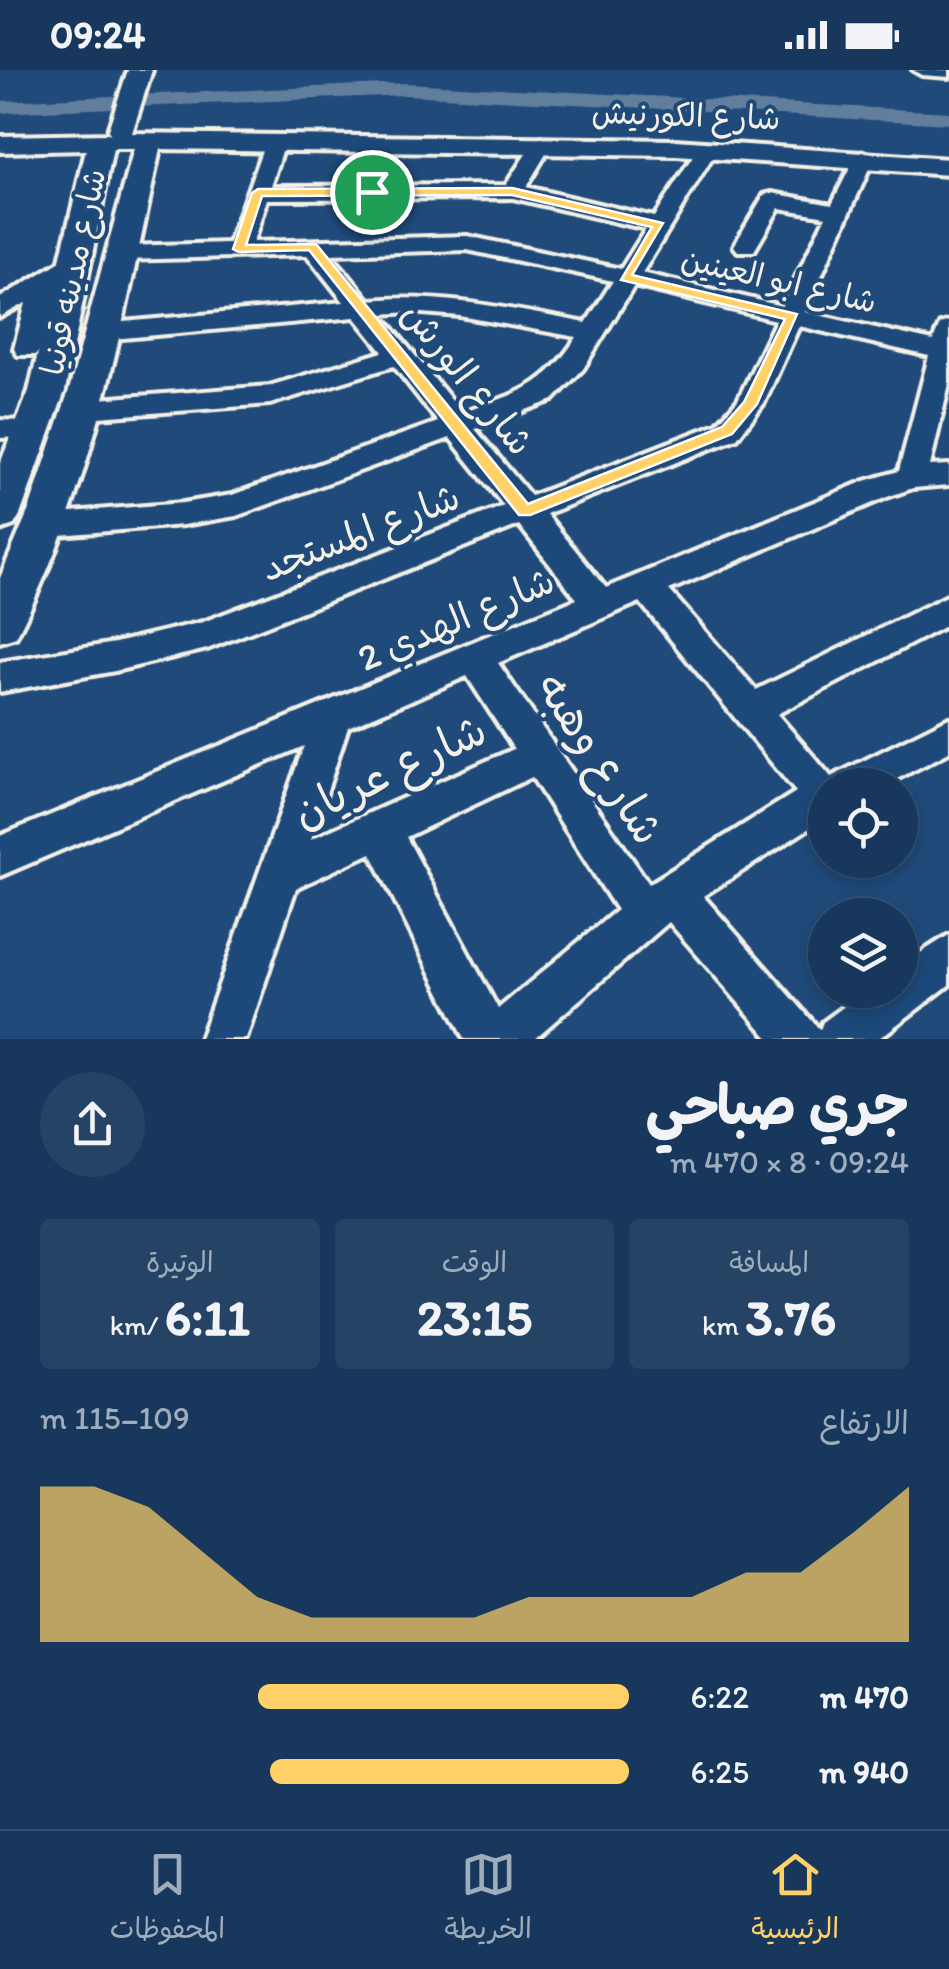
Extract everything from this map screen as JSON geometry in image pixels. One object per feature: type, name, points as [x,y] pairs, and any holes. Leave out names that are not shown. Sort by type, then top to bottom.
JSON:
[{"type":"main road","points":[[124,131],[140,70]]},
{"type":"main road","name":"شارع الكورنيش","points":[[0,134],[124,131],[645,138],[800,144],[949,156]]},
{"type":"main road","name":"شارع الكورنيش","points":[[0,144],[124,131],[275,142],[707,150],[864,158],[949,167]]},
{"type":"main road","name":"شارع مدينه قونيا","points":[[0,624],[46,524],[84,409],[130,215],[124,131]]},
{"type":"main road","name":"شارع مدينه قونيا","points":[[0,515],[17,429],[79,256],[86,217],[124,131]]},
{"type":"main road","points":[[86,217],[130,215]]},
{"type":"street","points":[[922,70],[949,72]]},
{"type":"street","points":[[239,249],[275,142]]},
{"type":"street","points":[[512,191],[542,144]]},
{"type":"street","points":[[46,524],[148,518],[236,504],[530,400],[553,387],[593,332],[707,150]]},
{"type":"street","name":"شارع المستجد","points":[[0,677],[115,658],[207,635],[727,430],[750,404],[864,158]]},
{"type":"street","points":[[258,193],[512,191],[659,225]]},
{"type":"street","points":[[746,246],[772,200],[840,212]]},
{"type":"street","name":"شارع ابو العينين","points":[[122,253],[466,243],[792,317],[947,337]]},
{"type":"street","name":"شارع الورش","points":[[312,246],[601,605]]},
{"type":"street","points":[[0,308],[79,256]]},
{"type":"street","points":[[27,349],[44,279]]},
{"type":"street","points":[[102,332],[433,305],[593,332]]},
{"type":"street","points":[[912,478],[947,337]]},
{"type":"street","points":[[84,409],[270,395],[400,356]]},
{"type":"street","name":"شارع الهدي 2","points":[[0,856],[876,489],[912,478],[949,475]]},
{"type":"street","points":[[646,586],[808,777]]},
{"type":"street","points":[[751,710],[949,608]]},
{"type":"street","name":"شارع وهبه","points":[[475,658],[540,756],[657,903],[801,1039]]},
{"type":"street","points":[[224,1039],[333,716]]},
{"type":"street","points":[[881,768],[949,734]]},
{"type":"street","name":"شارع عريان","points":[[280,874],[540,756]]},
{"type":"street","points":[[499,1039],[657,903],[808,806]]},
{"type":"street","points":[[380,829],[490,1039]]},
{"type":"street","points":[[840,1039],[949,957]]},
{"type":"waterway","points":[[0,107],[405,89],[949,118]]},
{"type":"route","points":[[512,191],[659,225],[625,277],[792,317],[750,404],[727,430],[525,511],[312,246],[239,249],[258,193],[372,192],[512,191]]}]
